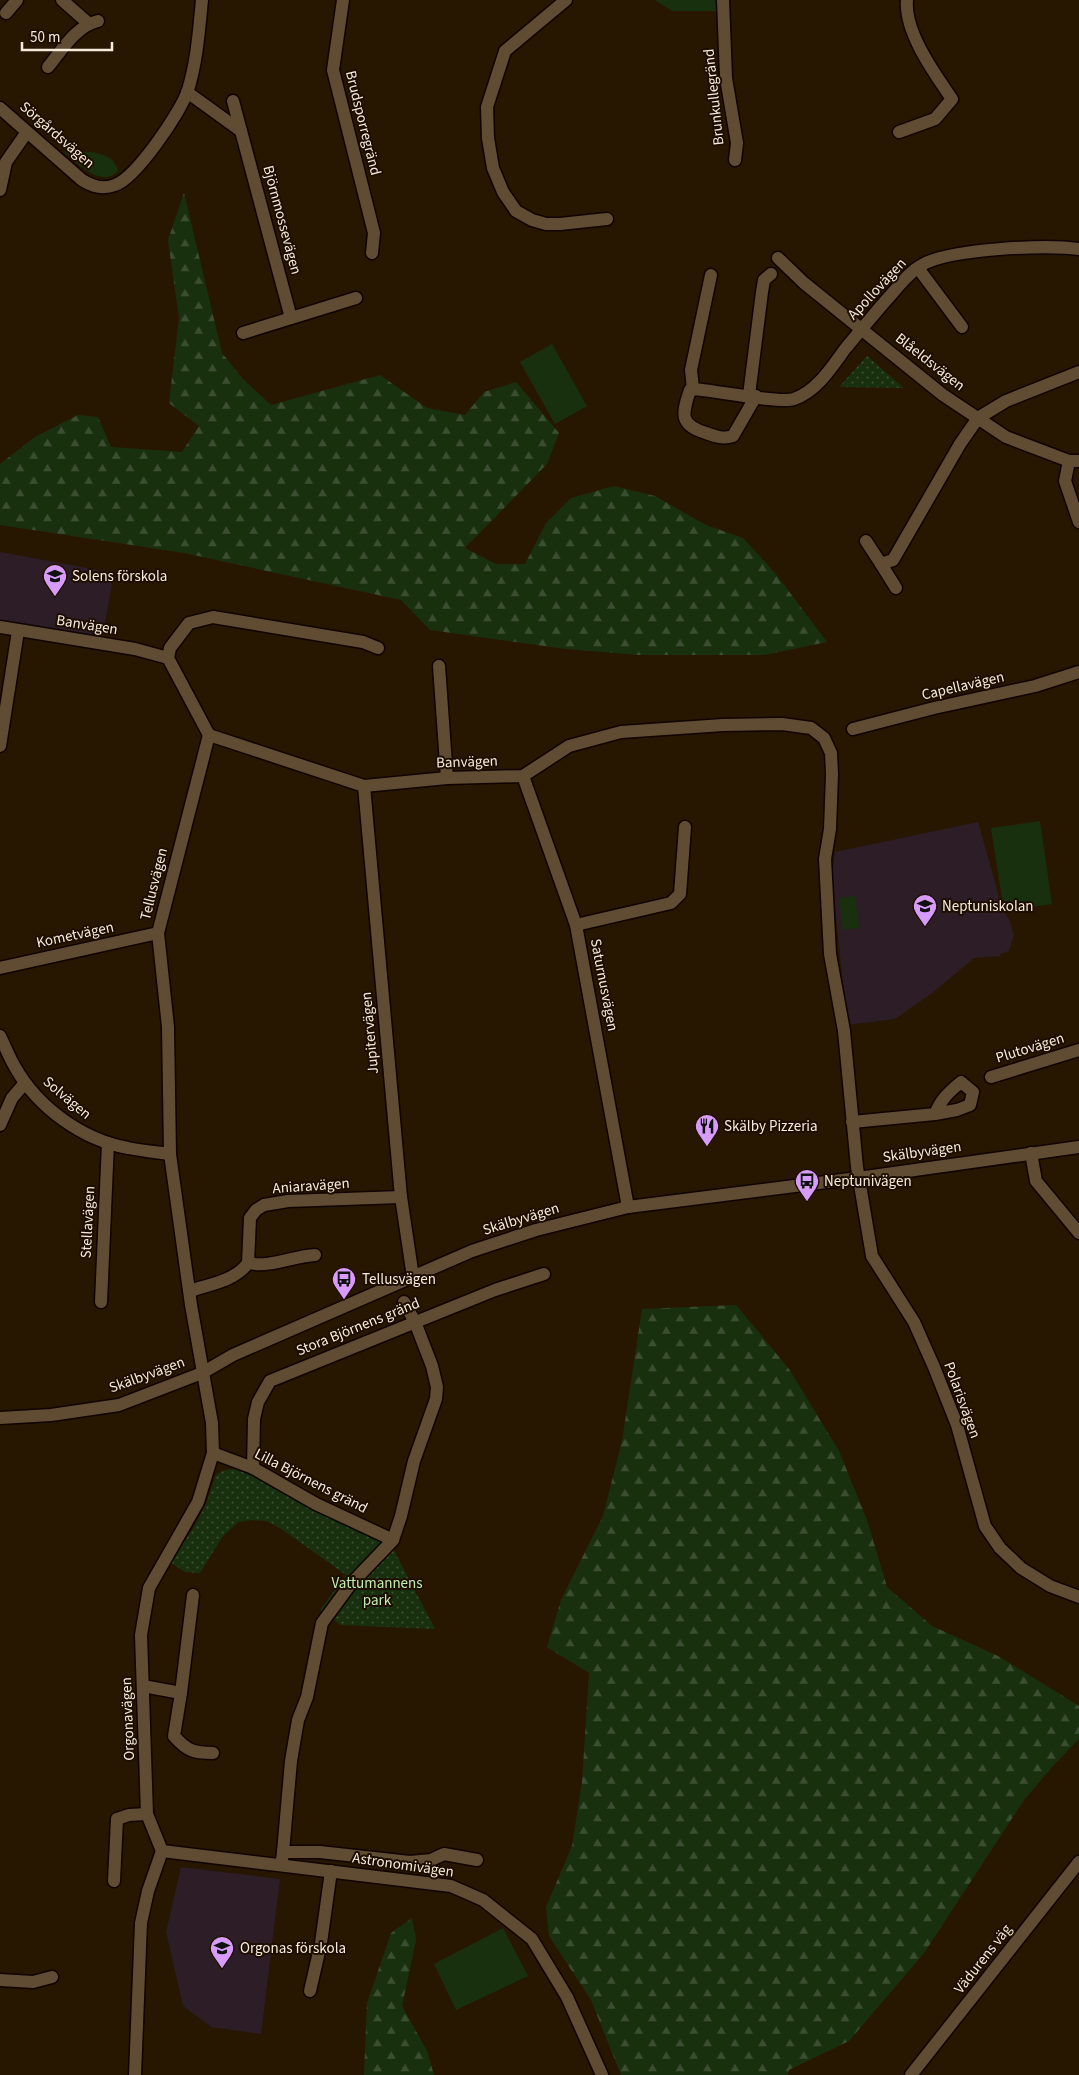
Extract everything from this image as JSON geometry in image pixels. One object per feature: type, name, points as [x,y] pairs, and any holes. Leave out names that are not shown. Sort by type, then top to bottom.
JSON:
[{"type":"street","points":[[6,13],[17,0]]},
{"type":"street","points":[[48,66],[74,35],[93,22],[62,0]]},
{"type":"street","points":[[202,0],[196,60],[187,92],[241,131]]},
{"type":"street","name":"Brudsporregränd","points":[[343,0],[333,70],[374,233],[372,253]]},
{"type":"street","points":[[566,0],[505,51],[487,107],[488,138],[493,168],[503,192],[516,212],[532,220],[546,224],[560,224],[606,219]]},
{"type":"street","name":"Brunkullegränd","points":[[723,0],[726,78],[738,143],[735,160]]},
{"type":"street","points":[[899,132],[935,119],[952,99],[917,42],[906,9],[907,0]]},
{"type":"street","name":"Sörgårdsvägen","points":[[0,108],[89,184],[97,187],[108,187],[122,181],[163,135],[177,114],[187,92]]},
{"type":"street","name":"Björnmossevägen","points":[[233,101],[291,318]]},
{"type":"street","points":[[0,190],[6,162],[28,132]]},
{"type":"street","name":"Apollovägen","points":[[693,388],[787,400],[806,394],[825,375],[903,282],[918,268],[940,257],[1042,247],[1062,246],[1079,249]]},
{"type":"street","name":"Blåeldsvägen","points":[[778,258],[804,283],[943,395],[1006,437],[1074,461]]},
{"type":"street","points":[[918,268],[962,327]]},
{"type":"street","points":[[711,275],[691,370],[693,388],[690,390],[683,409],[686,421],[692,429],[724,439],[734,436],[752,396],[762,292],[764,280],[771,274]]},
{"type":"street","points":[[243,333],[356,298]]},
{"type":"street","points":[[881,564],[893,560],[960,444],[978,418],[1006,401],[1079,372]]},
{"type":"street","points":[[1074,461],[1065,481],[1079,522]]},
{"type":"street","points":[[866,541],[896,588]]},
{"type":"street","points":[[209,735],[168,658],[170,648],[189,623],[213,616],[363,642],[378,648]]},
{"type":"street","name":"Banvägen","points":[[0,627],[135,649],[168,658]]},
{"type":"street","points":[[0,746],[18,631]]},
{"type":"street","points":[[439,666],[447,778]]},
{"type":"street","name":"Capellavägen","points":[[852,729],[934,708],[1035,686],[1079,672]]},
{"type":"street","points":[[523,776],[569,746],[621,732],[723,725],[782,724],[812,728],[824,738],[831,753],[830,829],[825,859],[830,954],[844,1031],[858,1178]]},
{"type":"street","name":"Banvägen","points":[[209,735],[364,786],[447,778],[523,776]]},
{"type":"street","name":"Tellusvägen","points":[[202,1373],[170,1154],[168,1027],[158,934],[209,735]]},
{"type":"street","name":"Saturnusvägen","points":[[523,776],[576,925],[628,1207]]},
{"type":"street","name":"Jupitervägen","points":[[364,786],[401,1197],[413,1277]]},
{"type":"street","points":[[576,925],[671,903],[680,894],[684,827]]},
{"type":"street","name":"Kometvägen","points":[[0,968],[158,934]]},
{"type":"street","name":"Solvägen","points":[[0,1036],[14,1067],[25,1082],[45,1104],[81,1133],[128,1148],[170,1154]]},
{"type":"street","name":"Plutovägen","points":[[991,1078],[1079,1050]]},
{"type":"street","points":[[0,1125],[12,1098],[25,1082]]},
{"type":"street","points":[[852,1122],[935,1114]]},
{"type":"street","name":"Stellavägen","points":[[101,1302],[108,1143]]},
{"type":"street","name":"Skälbyvägen","points":[[0,1418],[51,1415],[119,1405],[202,1373],[233,1355],[472,1252],[536,1230],[628,1207],[858,1178],[1079,1147]]},
{"type":"street","points":[[1031,1153],[1036,1181],[1079,1233]]},
{"type":"street","name":"Polarisvägen","points":[[858,1178],[872,1256],[914,1322],[934,1367],[957,1425],[985,1526],[1000,1548],[1021,1568],[1050,1586],[1079,1597]]},
{"type":"street","name":"Aniaravägen","points":[[248,1263],[250,1218],[256,1210],[264,1206],[288,1201],[401,1197]]},
{"type":"street","points":[[190,1291],[239,1274],[248,1263],[257,1265],[301,1255],[315,1255]]},
{"type":"street","name":"Stora Björnens gränd","points":[[253,1468],[254,1419],[258,1402],[270,1381],[496,1290],[544,1274]]},
{"type":"street","points":[[281,1865],[291,1761],[298,1720],[307,1697],[322,1623],[350,1585],[393,1540],[401,1516],[414,1461],[432,1410],[437,1387],[432,1366],[415,1322],[404,1302]]},
{"type":"street","name":"Orgonavägen","points":[[162,1851],[147,1814],[141,1635],[149,1588],[198,1502],[213,1454],[212,1423],[202,1373]]},
{"type":"street","name":"Lilla Björnens gränd","points":[[213,1454],[253,1468],[316,1504],[393,1540]]},
{"type":"street","points":[[192,1595],[174,1736],[184,1748],[200,1753],[213,1753]]},
{"type":"street","points":[[143,1686],[180,1692]]},
{"type":"street","points":[[114,1881],[117,1819],[129,1815],[147,1814]]},
{"type":"street","points":[[135,2075],[140,1923],[148,1891],[162,1851]]},
{"type":"street","name":"Astronomivägen","points":[[162,1851],[451,1886],[483,1900],[532,1939],[567,1996],[602,2075]]},
{"type":"street","points":[[283,1852],[320,1852],[410,1862],[431,1860],[444,1854],[477,1860]]},
{"type":"street","name":"Vädurens väg","points":[[911,2075],[1079,1862]]},
{"type":"street","points":[[310,1991],[321,1943],[331,1871]]},
{"type":"street","points":[[0,1980],[33,1982],[52,1977]]},
{"type":"shaded area","name":"Solens förskola","points":[[0,552],[114,573],[102,639],[0,621]]},
{"type":"shaded area","name":"Neptuniskolan","points":[[978,822],[1003,911],[1009,919],[1014,935],[1009,951],[1000,954],[1001,956],[974,958],[932,993],[895,1019],[847,1025],[832,876],[835,852]]},
{"type":"shaded area","name":"Orgonas förskola","points":[[181,1867],[280,1879],[261,2034],[211,2027],[183,2006],[166,1932]]},
{"type":"green space","points":[[655,0],[718,0],[718,11],[672,11]]},
{"type":"green space","points":[[63,151],[103,155],[110,158],[118,171],[112,176],[104,177],[97,175],[81,167]]},
{"type":"green space","points":[[184,193],[222,353],[243,379],[271,405],[380,375],[427,408],[465,415],[484,392],[516,382],[559,433],[547,464],[465,548],[496,564],[525,564],[546,523],[571,498],[614,486],[655,496],[706,525],[743,538],[775,573],[827,642],[764,655],[639,655],[566,649],[430,630],[401,600],[184,553],[0,525],[0,464],[35,437],[78,415],[98,417],[111,447],[182,452],[199,426],[169,403],[179,318],[168,240]]},
{"type":"green space","points":[[552,344],[587,406],[555,424],[520,362]]},
{"type":"green space","points":[[867,356],[904,388],[839,387]]},
{"type":"green space","points":[[1040,821],[1052,904],[1004,911],[991,828]]},
{"type":"green space","points":[[855,896],[859,928],[843,930],[839,898]]},
{"type":"green space","points":[[736,1305],[789,1369],[839,1451],[867,1520],[887,1587],[932,1626],[998,1656],[1079,1706],[1079,1739],[1024,1800],[924,1953],[849,2041],[789,2070],[788,2075],[621,2075],[591,2000],[549,1936],[546,1907],[572,1846],[582,1782],[589,1673],[547,1647],[561,1600],[603,1516],[622,1441],[642,1309]]},
{"type":"green space","name":"Vattumannens park","points":[[236,1468],[252,1473],[390,1543],[435,1629],[341,1625],[320,1610],[346,1575],[280,1528],[266,1521],[238,1522],[223,1536],[200,1573],[185,1572],[170,1562],[193,1529],[206,1504],[216,1475],[222,1471]]},
{"type":"green space","points":[[412,1918],[416,1940],[402,2006],[427,2051],[434,2075],[364,2075],[367,2003],[391,1933]]},
{"type":"green space","points":[[503,1928],[528,1976],[456,2010],[434,1964]]},
{"type":"place","name":"Solens förskola","points":[[55,597]]},
{"type":"place","name":"Neptuniskolan","points":[[925,927]]},
{"type":"place","name":"Skälby Pizzeria","points":[[707,1147]]},
{"type":"place","name":"Neptunivägen","points":[[807,1202]]},
{"type":"place","name":"Tellusvägen","points":[[344,1300]]},
{"type":"place","name":"Orgonas förskola","points":[[222,1969]]}]
